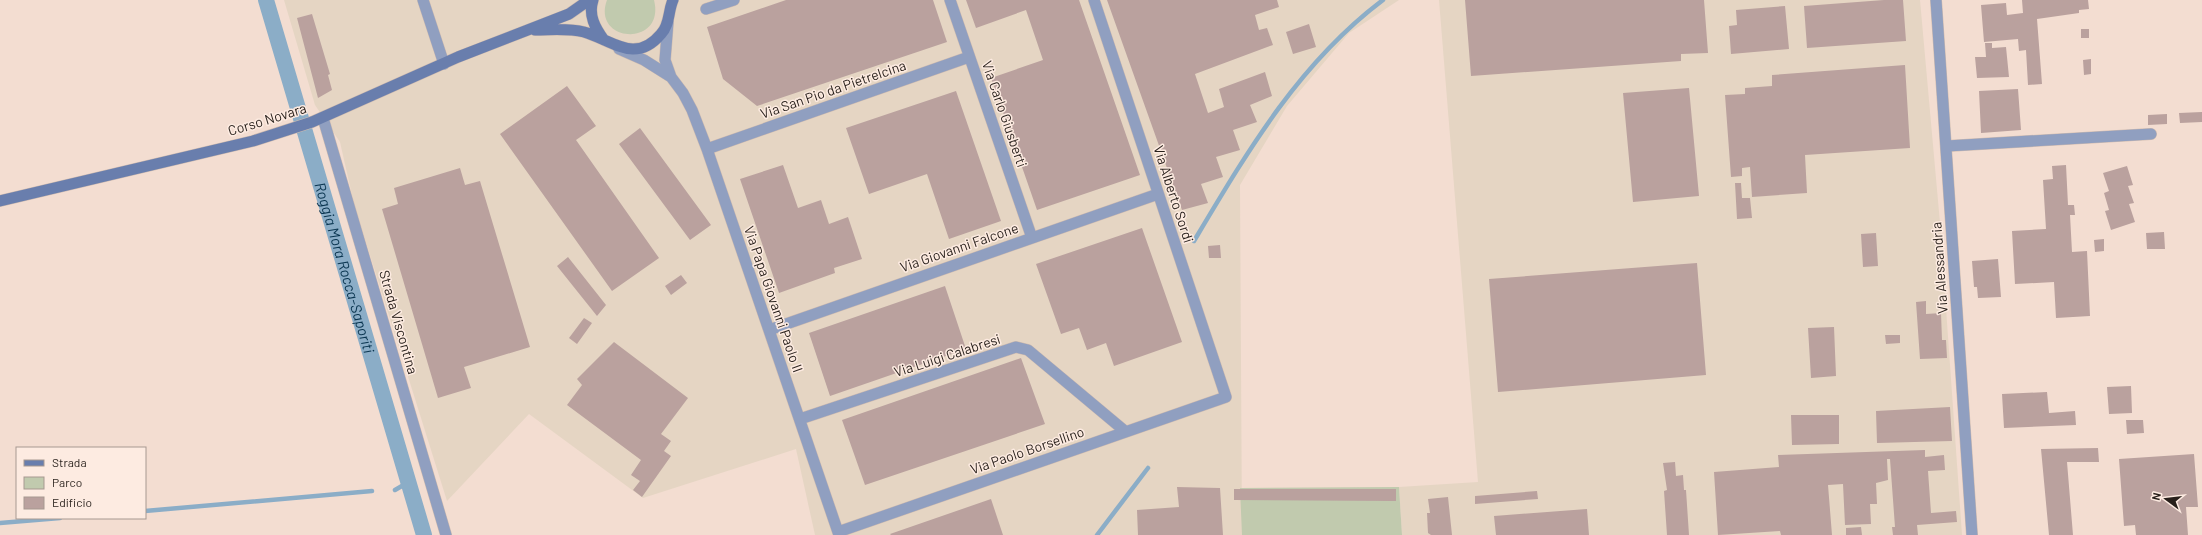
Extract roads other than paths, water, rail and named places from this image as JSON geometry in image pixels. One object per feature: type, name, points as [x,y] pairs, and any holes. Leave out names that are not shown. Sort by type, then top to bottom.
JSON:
[{"type":"main road","name":"Corso Novara","points":[[0,201],[253,141],[317,120],[511,35],[531,30],[569,14],[589,0]]},
{"type":"main road","points":[[593,0],[591,17],[596,31],[611,44]]},
{"type":"main road","name":"Corso Novara","points":[[531,30],[568,30],[584,32],[628,50],[641,48],[653,42],[662,34],[668,22],[670,2]]},
{"type":"street","points":[[423,0],[444,64]]},
{"type":"street","points":[[706,9],[734,0]]},
{"type":"street","name":"Via Carlo Giusberti","points":[[950,0],[1032,238]]},
{"type":"street","name":"Via Alberto Sordi","points":[[1094,0],[1226,397]]},
{"type":"street","name":"Via Alessandria","points":[[1936,0],[1972,535]]},
{"type":"street","name":"Via Papa Giovanni Paolo II","points":[[668,22],[665,60],[671,77],[683,93],[707,149],[839,533]]},
{"type":"street","name":"Via Papa Giovanni Paolo II","points":[[611,44],[644,60],[671,77]]},
{"type":"street","name":"Via San Pio da Pietrelcina","points":[[707,149],[969,57]]},
{"type":"street","name":"Strada Viscontina","points":[[317,120],[446,535]]},
{"type":"street","points":[[1947,146],[2151,134]]},
{"type":"street","name":"Via Giovanni Falcone","points":[[769,330],[1158,194]]},
{"type":"street","name":"Via Luigi Calabresi","points":[[800,419],[1016,347],[1028,350],[1126,432]]},
{"type":"street","name":"Via Paolo Borsellino","points":[[839,533],[1226,397]]},
{"type":"waterway","name":"Roggia Mora Rocca-Saporiti","points":[[266,0],[424,535]]},
{"type":"waterway","points":[[1194,241],[1255,142],[1300,80],[1325,52],[1353,25],[1383,0]]},
{"type":"waterway","points":[[1097,535],[1148,468]]},
{"type":"waterway","points":[[395,490],[407,483]]},
{"type":"waterway","points":[[146,511],[372,491]]},
{"type":"waterway","points":[[0,523],[48,519]]}]
